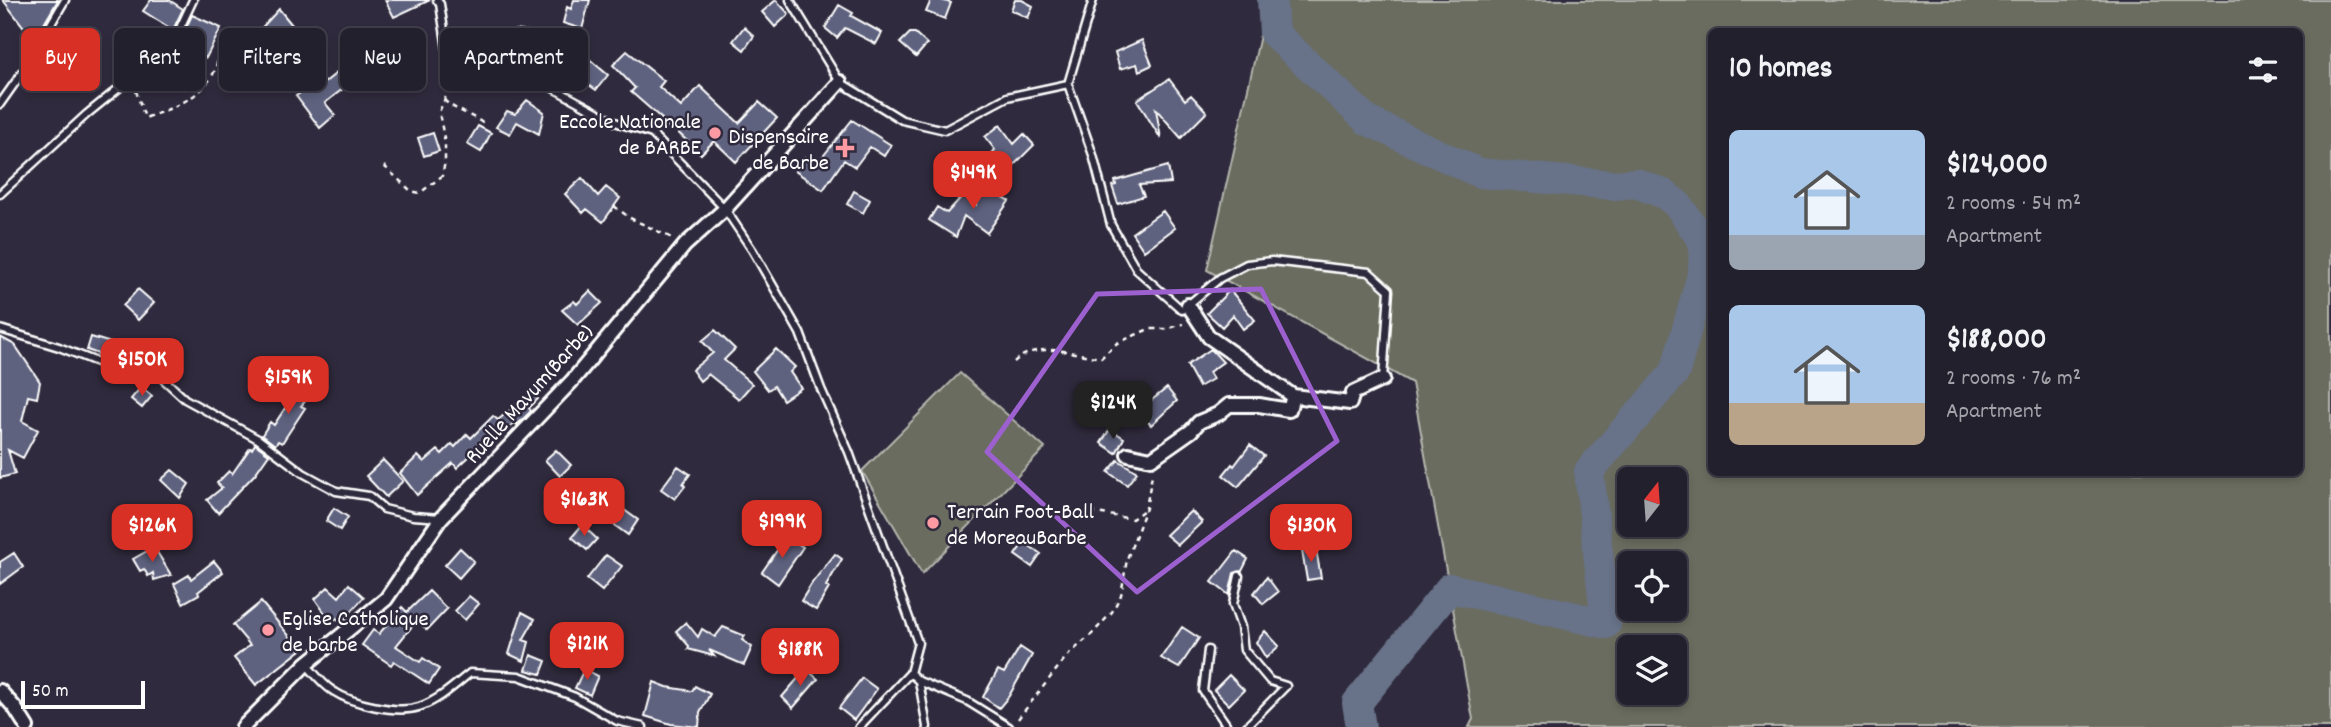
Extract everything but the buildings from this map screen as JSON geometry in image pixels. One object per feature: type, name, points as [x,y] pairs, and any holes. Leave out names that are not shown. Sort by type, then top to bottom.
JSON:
[{"type":"street","name":"Ruelle Mavum(Barbe)","points":[[243,727],[306,664],[386,599],[441,518],[572,381],[685,245],[725,209],[841,82]]},
{"type":"street","points":[[1188,305],[1209,337],[1293,396],[1350,402],[1353,393],[1383,379]]},
{"type":"street","points":[[1128,454],[1151,459],[1192,431],[1199,422],[1218,414],[1229,405],[1259,405],[1289,410],[1293,396]]},
{"type":"street","points":[[0,691],[27,727]]},
{"type":"lane","points":[[0,104],[24,70],[65,0]]},
{"type":"lane","points":[[180,28],[193,0]]},
{"type":"lane","points":[[437,0],[444,28]]},
{"type":"lane","points":[[790,0],[841,82],[902,120],[945,131],[1007,97],[1068,84]]},
{"type":"lane","points":[[1093,0],[1068,84],[1093,155],[1111,225],[1137,270],[1181,310],[1220,278],[1247,264],[1272,261],[1369,272],[1389,290],[1383,379]]},
{"type":"lane","points":[[0,194],[86,114],[115,91]]},
{"type":"lane","points":[[558,91],[615,122],[652,134],[725,209],[753,251],[800,333],[821,390],[849,452],[918,643],[910,673],[859,727]]},
{"type":"lane","points":[[0,329],[59,346],[107,366],[146,363],[185,399],[258,439],[303,473],[336,491],[369,496],[384,509],[441,518]]},
{"type":"lane","points":[[1239,576],[1233,604],[1241,627],[1244,650],[1270,681],[1286,686],[1246,727]]},
{"type":"lane","points":[[1208,650],[1203,691],[1226,724],[1223,727]]},
{"type":"lane","points":[[306,664],[333,691],[362,703],[393,709],[419,707],[447,692],[470,673],[519,676],[575,697],[617,721],[643,727]]},
{"type":"lane","points":[[910,673],[919,681],[967,701],[1009,727]]},
{"type":"lane","points":[[919,681],[927,727]]},
{"type":"path","points":[[205,84],[212,76],[219,57]]},
{"type":"path","points":[[136,91],[145,118],[176,107],[199,91]]},
{"type":"path","points":[[384,166],[411,191],[420,193],[442,176],[445,143],[439,112],[447,91]]},
{"type":"path","points":[[444,100],[485,125]]},
{"type":"path","points":[[614,206],[630,218],[674,239]]},
{"type":"path","points":[[1014,362],[1023,354],[1040,349],[1101,358],[1117,343],[1149,329],[1167,329],[1183,324],[1190,326]]},
{"type":"path","points":[[1018,720],[1067,656],[1112,612],[1121,595],[1127,559],[1146,508],[1152,472],[1151,459]]},
{"type":"path","points":[[1091,512],[1132,519],[1146,508]]},
{"type":"highlighted area","points":[[1261,289],[1337,441],[1137,592],[987,452],[1097,294]]},
{"type":"green space","points":[[1268,0],[2331,0],[2331,727],[1469,727],[1473,719],[1412,383],[1207,270]]},
{"type":"green space","name":"Terrain Foot-Ball de MoreauBarbe","points":[[960,373],[1045,448],[922,574],[862,471]]},
{"type":"waterway","points":[[1272,0],[1274,33],[1368,121],[1479,173],[1613,185],[1636,183],[1664,194],[1678,205],[1704,243],[1703,271],[1675,372],[1589,471],[1606,624],[1450,588],[1357,703],[1361,727]]},
{"type":"place","name":"Eccole Nationale de BARBE","points":[[715,133]]},
{"type":"place","name":"Dispensaire de Barbe","points":[[845,148]]},
{"type":"place","name":"Terrain Foot-Ball de MoreauBarbe","points":[[933,523]]},
{"type":"place","name":"Eglise Catholique de barbe","points":[[268,630]]}]
